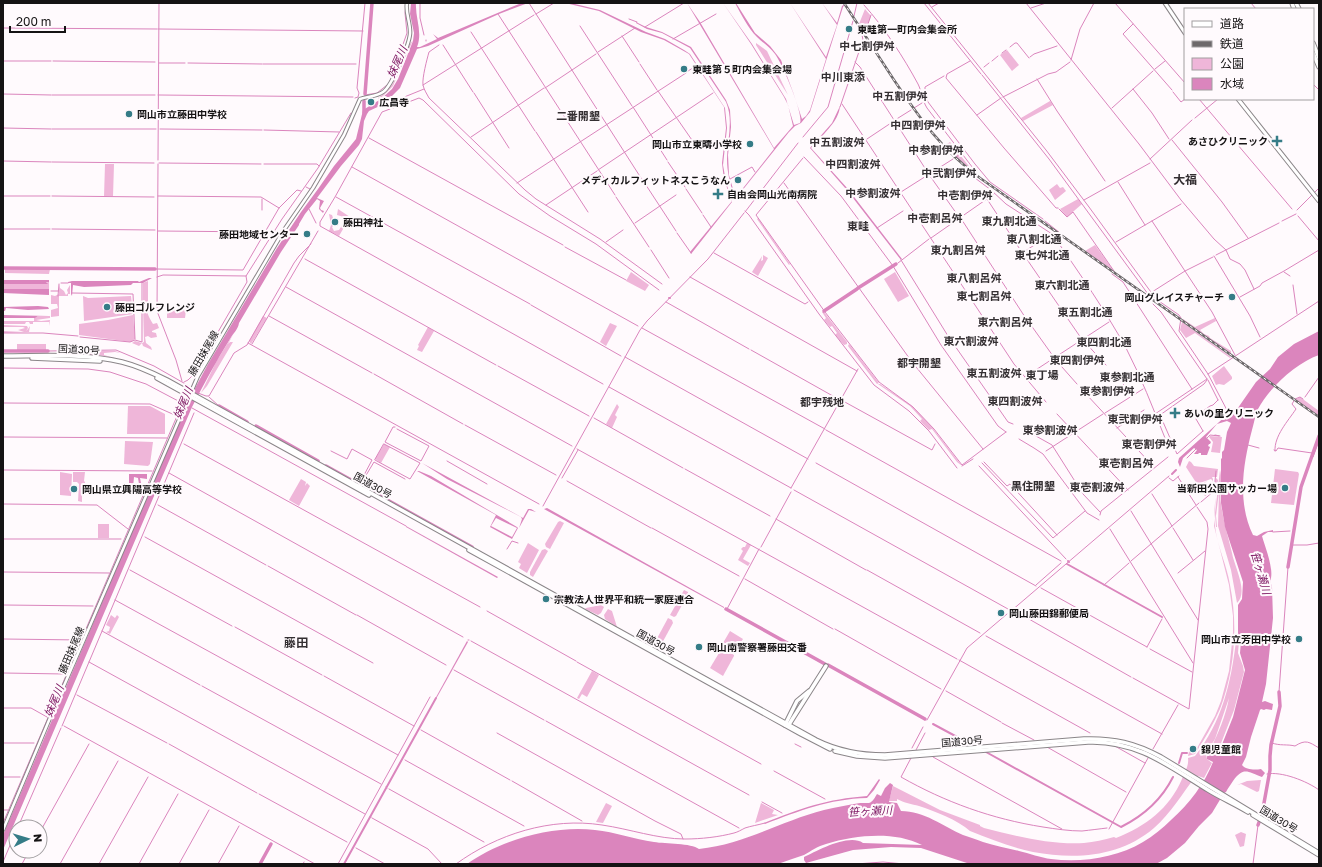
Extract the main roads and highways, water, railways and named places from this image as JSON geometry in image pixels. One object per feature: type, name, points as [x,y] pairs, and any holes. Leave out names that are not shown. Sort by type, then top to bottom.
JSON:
[{"type":"highway","points":[[1314,46],[1319,58]]},
{"type":"highway","points":[[1314,55],[1319,67]]},
{"type":"highway","name":"国道30号","points":[[3,357],[84,359],[111,362],[144,372],[198,398],[832,750],[850,755],[872,758],[1100,742],[1119,744],[1132,748],[1182,772]]},
{"type":"highway","points":[[787,725],[798,701],[813,686],[826,666]]},
{"type":"highway","name":"国道30号","points":[[787,725],[833,748],[851,753],[872,755],[1084,739],[1114,740],[1133,744],[1147,750],[1319,854]]},
{"type":"highway","points":[[1114,740],[1130,745],[1132,748]]},
{"type":"main road","name":"藤田妹尾線","points":[[3,830],[190,394],[204,365],[284,230],[313,188],[344,135],[360,98],[379,94],[386,90],[391,83],[410,34],[407,3]]},
{"type":"main road","points":[[1165,3],[1184,32]]},
{"type":"main road","points":[[1239,100],[1319,201]]},
{"type":"water","name":"妹尾川","points":[[411,3],[416,3],[419,30],[419,41],[417,47],[420,47],[437,39],[433,34],[438,38],[519,4],[528,3],[499,14],[428,46],[417,49],[400,88],[384,104],[369,111],[367,114],[364,121],[362,139],[359,145],[317,198],[324,201],[320,208],[324,211],[323,213],[319,209],[320,201],[317,199],[305,214],[281,252],[239,323],[237,330],[231,337],[215,364],[192,407],[16,819],[10,819],[186,405],[208,364],[277,248],[334,166],[356,139],[363,110],[381,99],[392,89],[398,79],[413,41],[414,33],[410,14]]},
{"type":"water","points":[[565,3],[600,10],[646,32],[665,39],[690,54],[725,108],[727,128],[723,165],[726,182],[731,197],[724,180],[722,163],[726,128],[724,107],[689,54],[664,40],[641,32],[599,11]]},
{"type":"water","points":[[687,3],[700,22],[774,148],[793,126],[789,107],[794,125],[800,123],[799,110],[802,119],[810,110],[826,59],[790,3],[826,57],[837,25],[822,3],[837,23],[842,6],[846,3],[843,7],[810,112],[801,123],[789,132],[737,197],[735,198],[729,175],[736,197],[774,149]]},
{"type":"water","points":[[723,3],[752,44],[786,99],[788,104],[751,44]]},
{"type":"water","points":[[735,3],[755,33],[770,46],[781,60],[795,99],[787,78],[775,54],[754,33]]},
{"type":"water","points":[[636,22],[662,32],[691,47],[726,100],[730,110],[731,127],[728,155],[729,175],[727,152],[730,116],[726,102],[690,48],[662,33],[647,29]]},
{"type":"water","points":[[840,106],[839,112],[833,123],[811,148],[848,189],[902,259],[901,260],[846,189],[810,148],[832,123]]},
{"type":"water","points":[[732,202],[691,254],[690,252]]},
{"type":"water","points":[[152,278],[143,283],[133,283],[131,285],[84,287],[73,285],[72,296],[71,283],[68,283],[72,281],[139,282]]},
{"type":"water","points":[[3,280],[49,280],[49,282],[46,282],[48,284],[3,284]]},
{"type":"water","points":[[3,289],[49,289],[49,295],[3,293]]},
{"type":"water","points":[[3,307],[48,307],[49,309],[28,310],[6,308],[5,311],[3,311]]},
{"type":"water","points":[[3,315],[49,316],[38,316],[35,318],[3,318]]},
{"type":"water","name":"笹ヶ瀬川","points":[[1319,331],[1319,355],[1301,364],[1284,377],[1269,393],[1258,409],[1244,469],[1243,496],[1248,522],[1253,535],[1257,536],[1264,532],[1273,530],[1273,532],[1268,532],[1262,536],[1271,571],[1270,581],[1272,587],[1273,618],[1266,684],[1262,702],[1265,701],[1273,704],[1272,710],[1260,710],[1246,757],[1242,765],[1248,769],[1261,769],[1265,773],[1262,777],[1249,772],[1243,772],[1240,774],[1224,793],[1212,813],[1185,843],[1167,858],[1156,864],[970,864],[921,848],[891,847],[853,850],[806,863],[804,860],[804,857],[842,841],[857,840],[863,843],[922,845],[899,838],[875,836],[850,838],[826,844],[817,847],[804,855],[778,864],[467,864],[480,855],[511,841],[545,832],[562,830],[595,830],[654,842],[690,846],[699,849],[716,846],[747,837],[824,810],[860,803],[869,803],[873,801],[877,794],[881,796],[885,788],[890,783],[893,785],[889,802],[897,803],[901,811],[918,813],[963,835],[983,842],[1043,858],[1086,860],[1098,858],[1121,852],[1147,840],[1178,814],[1196,793],[1206,778],[1213,762],[1207,759],[1208,754],[1214,749],[1219,752],[1233,717],[1245,670],[1240,653],[1241,641],[1238,639],[1238,605],[1242,599],[1243,582],[1225,527],[1221,503],[1221,459],[1227,432],[1231,423],[1227,421],[1217,424],[1206,437],[1211,442],[1208,446],[1210,447],[1207,455],[1201,455],[1201,453],[1194,454],[1197,450],[1194,448],[1183,458],[1180,467],[1178,462],[1179,458],[1228,414],[1227,412],[1233,415],[1256,382],[1270,369],[1278,357],[1294,344]]},
{"type":"water","points":[[422,463],[523,518],[528,509],[536,512],[529,510],[519,528],[522,519],[521,517],[447,479]]},
{"type":"water","points":[[417,471],[431,476],[517,527],[518,528],[512,539],[490,527],[496,515]],"holes":[[[496,518],[517,528],[512,537],[491,526]]]},
{"type":"water","points":[[129,474],[147,474],[147,479],[140,478],[141,483],[139,484],[138,478],[134,477],[133,488],[129,488]]},
{"type":"water","points":[[547,508],[724,607],[724,608],[544,509]]},
{"type":"water","points":[[406,526],[498,577],[497,578]]},
{"type":"water","points":[[467,641],[468,642],[435,699]]},
{"type":"water","points":[[879,779],[880,780],[874,790],[867,798],[827,803],[802,810],[765,824],[764,823],[814,805],[839,799],[867,796]]},
{"type":"water","name":"妹尾川","points":[[8,823],[8,838],[3,850],[3,835]]},
{"type":"waterway","points":[[158,160],[159,3]]},
{"type":"waterway","points":[[355,98],[358,97],[359,93],[357,88],[365,3]]},
{"type":"waterway","points":[[365,94],[372,3]]},
{"type":"waterway","points":[[390,81],[407,33],[405,13],[406,3]]},
{"type":"waterway","points":[[420,3],[420,18],[424,35]]},
{"type":"waterway","points":[[529,3],[641,178]]},
{"type":"waterway","points":[[536,14],[554,3]]},
{"type":"waterway","points":[[645,27],[684,3]]},
{"type":"waterway","points":[[854,16],[857,3]]},
{"type":"waterway","points":[[924,3],[981,74]]},
{"type":"waterway","points":[[928,3],[1046,150],[1156,299],[1179,315],[1181,318],[1179,331],[1208,374],[1228,412]]},
{"type":"waterway","points":[[932,7],[939,3]]},
{"type":"waterway","points":[[1026,3],[1139,144],[1181,200],[1214,239],[1226,250],[1230,259],[1240,264],[1245,270],[1254,289]]},
{"type":"waterway","points":[[1031,8],[1046,3]]},
{"type":"waterway","points":[[1071,60],[1080,29],[1094,3]]},
{"type":"waterway","points":[[1115,3],[1184,82]]},
{"type":"waterway","points":[[1251,3],[1255,8]]},
{"type":"waterway","points":[[864,5],[900,53],[918,84],[927,108],[976,172],[975,178],[1006,204],[1052,234],[1055,238],[1101,306],[1126,348],[1142,381],[1165,438]]},
{"type":"waterway","points":[[498,14],[615,195]]},
{"type":"waterway","points":[[673,39],[716,14]]},
{"type":"waterway","points":[[423,85],[534,15]]},
{"type":"waterway","points":[[865,33],[871,15]]},
{"type":"waterway","points":[[629,19],[637,22]]},
{"type":"waterway","points":[[803,137],[828,107],[853,21]]},
{"type":"waterway","points":[[1133,24],[1123,34],[1172,90]]},
{"type":"waterway","points":[[580,26],[632,106]]},
{"type":"waterway","points":[[3,28],[157,29]]},
{"type":"waterway","points":[[598,52],[635,28]]},
{"type":"waterway","points":[[158,29],[363,31]]},
{"type":"waterway","points":[[471,32],[535,131]]},
{"type":"waterway","points":[[840,107],[863,40],[862,35]]},
{"type":"waterway","points":[[622,36],[639,62]]},
{"type":"waterway","points":[[1010,47],[1017,43],[1029,58]]},
{"type":"waterway","points":[[439,45],[429,52],[424,73],[423,85],[429,98],[536,199],[600,239],[662,284]]},
{"type":"waterway","points":[[443,45],[473,92]]},
{"type":"waterway","points":[[1030,57],[1034,54],[1057,46]]},
{"type":"waterway","points":[[1002,53],[1006,50]]},
{"type":"waterway","points":[[545,88],[596,54]]},
{"type":"waterway","points":[[992,61],[998,56]]},
{"type":"waterway","points":[[3,61],[51,61]]},
{"type":"waterway","points":[[53,61],[155,62]]},
{"type":"waterway","points":[[970,61],[947,74],[946,78],[1004,148],[1056,208],[1058,208]]},
{"type":"waterway","points":[[1155,69],[1165,61]]},
{"type":"waterway","points":[[855,62],[860,67],[930,176],[959,217]]},
{"type":"waterway","points":[[1003,97],[1048,74],[1056,72],[1070,62]]},
{"type":"waterway","points":[[159,63],[185,63]]},
{"type":"waterway","points":[[188,63],[262,64]]},
{"type":"waterway","points":[[984,67],[989,63]]},
{"type":"waterway","points":[[263,64],[356,64]]},
{"type":"waterway","points":[[640,64],[657,90]]},
{"type":"waterway","points":[[688,71],[696,66]]},
{"type":"waterway","points":[[1112,108],[1153,71]]},
{"type":"waterway","points":[[517,183],[686,73]]},
{"type":"waterway","points":[[982,75],[1049,159],[1148,294]]},
{"type":"waterway","points":[[944,76],[925,87],[925,95],[928,102],[990,182],[1043,219]]},
{"type":"waterway","points":[[1037,79],[1105,181]]},
{"type":"waterway","points":[[365,95],[377,93],[387,85]]},
{"type":"waterway","points":[[1314,85],[1319,90]]},
{"type":"waterway","points":[[471,137],[544,88]]},
{"type":"waterway","points":[[392,102],[424,89]]},
{"type":"waterway","points":[[1133,89],[1152,113],[1169,139]]},
{"type":"waterway","points":[[658,91],[694,143]]},
{"type":"waterway","points":[[1173,92],[1181,102],[1184,100]]},
{"type":"waterway","points":[[474,93],[509,148]]},
{"type":"waterway","points":[[598,170],[713,93]]},
{"type":"waterway","points":[[3,94],[51,95]]},
{"type":"waterway","points":[[52,95],[155,95]]},
{"type":"waterway","points":[[158,95],[353,97]]},
{"type":"waterway","points":[[393,108],[419,98],[423,100],[519,194],[550,216],[596,244],[659,290]]},
{"type":"waterway","points":[[977,115],[1001,98]]},
{"type":"waterway","points":[[1200,100],[1292,209]]},
{"type":"waterway","points":[[1195,118],[1217,100]]},
{"type":"waterway","points":[[364,101],[364,113]]},
{"type":"waterway","points":[[914,108],[922,103]]},
{"type":"waterway","points":[[842,104],[1014,364],[1046,402]]},
{"type":"waterway","points":[[633,107],[667,160]]},
{"type":"waterway","points":[[390,109],[382,112],[320,222],[320,226],[603,384]]},
{"type":"waterway","points":[[895,120],[911,110]]},
{"type":"waterway","points":[[184,382],[193,375],[247,282],[246,276],[282,219],[318,168],[351,113]]},
{"type":"waterway","points":[[1150,159],[1192,120]]},
{"type":"waterway","points":[[867,139],[894,121]]},
{"type":"waterway","points":[[3,128],[51,129]]},
{"type":"waterway","points":[[52,129],[156,129]]},
{"type":"waterway","points":[[160,129],[262,130]]},
{"type":"waterway","points":[[264,130],[339,132]]},
{"type":"waterway","points":[[536,132],[588,212]]},
{"type":"waterway","points":[[369,138],[563,245]]},
{"type":"waterway","points":[[1172,140],[1222,202],[1248,238]]},
{"type":"waterway","points":[[745,212],[798,143]]},
{"type":"waterway","points":[[956,157],[961,154]]},
{"type":"waterway","points":[[804,157],[841,196],[893,266],[941,345],[998,426],[1006,432]]},
{"type":"waterway","points":[[803,158],[756,215],[825,312],[879,382],[913,407],[934,429],[962,465],[1006,432]]},
{"type":"waterway","points":[[901,192],[953,159]]},
{"type":"waterway","points":[[3,161],[51,162]]},
{"type":"waterway","points":[[52,162],[154,163]]},
{"type":"waterway","points":[[668,162],[685,187]]},
{"type":"waterway","points":[[159,163],[261,164]]},
{"type":"waterway","points":[[1084,200],[1150,163]]},
{"type":"waterway","points":[[158,164],[157,311],[176,360],[182,381]]},
{"type":"waterway","points":[[264,164],[317,164],[319,166]]},
{"type":"waterway","points":[[352,167],[638,326]]},
{"type":"waterway","points":[[730,179],[752,167],[755,172]]},
{"type":"waterway","points":[[546,205],[597,171]]},
{"type":"waterway","points":[[642,179],[676,231]]},
{"type":"waterway","points":[[1118,182],[1145,225]]},
{"type":"waterway","points":[[784,183],[859,288]]},
{"type":"waterway","points":[[306,187],[310,189]]},
{"type":"waterway","points":[[1315,192],[1319,188]]},
{"type":"waterway","points":[[686,189],[702,213]]},
{"type":"waterway","points":[[156,269],[243,270],[279,208],[297,190],[301,191]]},
{"type":"waterway","points":[[931,238],[994,194]]},
{"type":"waterway","points":[[635,223],[676,195]]},
{"type":"waterway","points":[[1297,210],[1312,195]]},
{"type":"waterway","points":[[3,196],[50,196]]},
{"type":"waterway","points":[[52,196],[154,197]]},
{"type":"waterway","points":[[158,196],[261,197],[279,208]]},
{"type":"waterway","points":[[336,197],[530,304]]},
{"type":"waterway","points":[[616,197],[649,247]]},
{"type":"waterway","points":[[262,199],[262,210]]},
{"type":"waterway","points":[[987,199],[1014,240]]},
{"type":"waterway","points":[[1116,242],[1181,204]]},
{"type":"waterway","points":[[309,209],[316,223]]},
{"type":"waterway","points":[[1059,209],[1067,217],[1073,212],[1114,271]]},
{"type":"waterway","points":[[745,211],[819,314],[874,385],[909,411],[929,431],[957,468]]},
{"type":"waterway","points":[[877,228],[903,211]]},
{"type":"waterway","points":[[543,506],[640,330],[708,259],[744,213]]},
{"type":"waterway","points":[[1282,221],[1296,214]]},
{"type":"waterway","points":[[703,215],[711,227]]},
{"type":"waterway","points":[[1298,216],[1319,241]]},
{"type":"waterway","points":[[960,217],[1023,314],[1053,356]]},
{"type":"waterway","points":[[1045,221],[1060,233]]},
{"type":"waterway","points":[[1152,221],[1212,312],[1235,355]]},
{"type":"waterway","points":[[1216,255],[1279,223]]},
{"type":"waterway","points":[[3,229],[50,229]]},
{"type":"waterway","points":[[52,229],[155,230]]},
{"type":"waterway","points":[[606,242],[623,230]]},
{"type":"waterway","points":[[158,231],[265,232]]},
{"type":"waterway","points":[[252,344],[318,231]]},
{"type":"waterway","points":[[677,233],[691,253]]},
{"type":"waterway","points":[[1022,253],[1050,235]]},
{"type":"waterway","points":[[898,263],[929,239]]},
{"type":"waterway","points":[[1015,242],[1081,338],[1106,365]]},
{"type":"waterway","points":[[198,393],[209,396],[234,353],[247,345],[294,263],[311,244]]},
{"type":"waterway","points":[[565,247],[626,280]]},
{"type":"waterway","points":[[651,250],[669,278]]},
{"type":"waterway","points":[[1240,297],[1319,250]]},
{"type":"waterway","points":[[714,253],[805,304],[808,302]]},
{"type":"waterway","points":[[1214,256],[1250,316],[1260,337]]},
{"type":"waterway","points":[[1152,292],[1185,271],[1213,257]]},
{"type":"waterway","points":[[305,259],[496,365]]},
{"type":"waterway","points":[[901,260],[948,336],[1008,422],[1013,424]]},
{"type":"waterway","points":[[858,288],[896,264]]},
{"type":"waterway","points":[[3,268],[155,269]]},
{"type":"waterway","points":[[1284,272],[1290,276]]},
{"type":"waterway","points":[[1112,274],[1123,282],[1192,389]]},
{"type":"waterway","points":[[157,277],[163,275],[246,276]]},
{"type":"waterway","points":[[690,277],[857,371]]},
{"type":"waterway","points":[[61,283],[68,283]]},
{"type":"waterway","points":[[80,337],[130,342],[135,340],[142,342],[142,283]]},
{"type":"waterway","points":[[58,296],[59,284]]},
{"type":"waterway","points":[[1293,285],[1297,314]]},
{"type":"waterway","points":[[286,287],[572,446]]},
{"type":"waterway","points":[[859,288],[912,362],[983,449]]},
{"type":"waterway","points":[[824,311],[857,289]]},
{"type":"waterway","points":[[51,291],[58,291]]},
{"type":"waterway","points":[[72,293],[133,294],[135,339]]},
{"type":"waterway","points":[[1137,303],[1145,298]]},
{"type":"waterway","points":[[1208,374],[1319,301]]},
{"type":"waterway","points":[[666,302],[749,349]]},
{"type":"waterway","points":[[1153,304],[1161,312],[1207,379]]},
{"type":"waterway","points":[[531,305],[621,356]]},
{"type":"waterway","points":[[269,316],[372,373]]},
{"type":"waterway","points":[[1025,377],[1109,322]]},
{"type":"waterway","points":[[642,328],[825,429]]},
{"type":"waterway","points":[[3,333],[43,333],[78,336]]},
{"type":"waterway","points":[[248,343],[539,504]]},
{"type":"waterway","points":[[48,351],[116,350],[154,366],[189,386]]},
{"type":"waterway","points":[[751,350],[840,400]]},
{"type":"waterway","points":[[3,351],[48,351]]},
{"type":"waterway","points":[[625,357],[808,459]]},
{"type":"waterway","points":[[1054,358],[1077,384]]},
{"type":"waterway","points":[[498,366],[589,416]]},
{"type":"waterway","points":[[3,368],[88,369],[110,372],[146,384],[182,403]]},
{"type":"waterway","points":[[791,488],[858,369]]},
{"type":"waterway","points":[[374,374],[463,424]]},
{"type":"waterway","points":[[1115,375],[1132,394]]},
{"type":"waterway","points":[[1305,397],[1319,377]]},
{"type":"waterway","points":[[1155,414],[1207,379]]},
{"type":"waterway","points":[[1203,431],[1177,454],[1160,415],[1204,384],[1207,380]]},
{"type":"waterway","points":[[1208,380],[1218,400]]},
{"type":"waterway","points":[[609,387],[791,488]]},
{"type":"waterway","points":[[1105,413],[1143,389]]},
{"type":"waterway","points":[[1086,394],[1152,465]]},
{"type":"waterway","points":[[209,397],[219,406]]},
{"type":"waterway","points":[[1275,451],[1275,445],[1279,434],[1296,409],[1292,404],[1295,399],[1300,397],[1303,399]]},
{"type":"waterway","points":[[1203,431],[1196,419],[1196,416],[1218,400]]},
{"type":"waterway","points":[[843,401],[932,450],[935,444]]},
{"type":"waterway","points":[[3,403],[150,404],[177,416],[3,823]]},
{"type":"waterway","points":[[219,406],[247,422]]},
{"type":"waterway","points":[[192,408],[406,526]]},
{"type":"waterway","points":[[1117,428],[1144,410]]},
{"type":"waterway","points":[[62,726],[194,413]]},
{"type":"waterway","points":[[1057,414],[1128,490]]},
{"type":"waterway","points":[[1046,451],[1103,414]]},
{"type":"waterway","points":[[594,418],[683,468]]},
{"type":"waterway","points":[[465,425],[556,475]]},
{"type":"waterway","points":[[256,426],[318,461]]},
{"type":"waterway","points":[[395,427],[393,427],[385,442],[421,461],[429,446],[397,429]]},
{"type":"waterway","points":[[826,430],[1061,561]]},
{"type":"waterway","points":[[1027,431],[1052,445],[1083,494],[1100,512]]},
{"type":"waterway","points":[[1187,458],[1210,435],[1219,436]]},
{"type":"waterway","points":[[1215,435],[1220,436]]},
{"type":"waterway","points":[[1288,567],[1301,487],[1319,436]]},
{"type":"waterway","points":[[3,437],[167,438]]},
{"type":"waterway","points":[[1019,439],[1043,454],[1087,513],[1099,520]]},
{"type":"waterway","points":[[1311,458],[1313,457],[1319,441]]},
{"type":"waterway","points":[[184,444],[480,607]]},
{"type":"waterway","points":[[384,444],[420,463],[410,479],[375,460],[384,444]]},
{"type":"waterway","points":[[1248,445],[1259,448]]},
{"type":"waterway","points":[[1274,450],[1276,451],[1278,448],[1312,453]]},
{"type":"waterway","points":[[331,451],[347,459],[352,449],[372,460],[363,477]]},
{"type":"waterway","points":[[577,449],[957,659]]},
{"type":"waterway","points":[[562,478],[578,450]]},
{"type":"waterway","points":[[1100,515],[1101,511],[1168,457]]},
{"type":"waterway","points":[[962,466],[973,459]]},
{"type":"waterway","points":[[447,461],[487,484]]},
{"type":"waterway","points":[[365,477],[374,462],[405,479]]},
{"type":"waterway","points":[[984,462],[1007,486],[1010,484],[1057,535]]},
{"type":"waterway","points":[[816,463],[1036,586]]},
{"type":"waterway","points":[[982,463],[1053,538],[1085,511]]},
{"type":"waterway","points":[[326,466],[472,547]]},
{"type":"waterway","points":[[979,466],[1066,559]]},
{"type":"waterway","points":[[685,469],[770,516]]},
{"type":"waterway","points":[[3,470],[152,471]]},
{"type":"waterway","points":[[1172,474],[1176,470]]},
{"type":"waterway","points":[[1201,502],[1214,491],[1216,471]]},
{"type":"waterway","points":[[169,473],[463,637]]},
{"type":"waterway","points":[[1011,611],[1169,476]]},
{"type":"waterway","points":[[1169,478],[1173,481],[1179,476]]},
{"type":"waterway","points":[[1178,477],[1196,505]]},
{"type":"waterway","points":[[567,481],[651,528]]},
{"type":"waterway","points":[[794,490],[1008,609]]},
{"type":"waterway","points":[[761,547],[791,492]]},
{"type":"waterway","points":[[1152,494],[1172,526]]},
{"type":"waterway","points":[[1131,561],[1199,503]]},
{"type":"waterway","points":[[3,504],[97,505],[128,529]]},
{"type":"waterway","points":[[158,505],[266,565]]},
{"type":"waterway","points":[[1133,678],[1189,709],[1208,529],[1207,522],[1197,507]]},
{"type":"waterway","points":[[1131,511],[1198,620]]},
{"type":"waterway","points":[[776,519],[866,570]]},
{"type":"waterway","points":[[652,528],[739,576]]},
{"type":"waterway","points":[[1173,528],[1193,560]]},
{"type":"waterway","points":[[1110,529],[1193,663]]},
{"type":"waterway","points":[[1273,532],[1290,531]]},
{"type":"waterway","points":[[145,537],[373,663]]},
{"type":"waterway","points":[[3,539],[121,539]]},
{"type":"waterway","points":[[507,549],[512,541],[518,543]]},
{"type":"waterway","points":[[1292,545],[1319,543]]},
{"type":"waterway","points":[[727,609],[759,549]]},
{"type":"waterway","points":[[1178,573],[1205,551]]},
{"type":"waterway","points":[[1036,585],[1061,563]]},
{"type":"waterway","points":[[1104,585],[1129,563]]},
{"type":"waterway","points":[[1067,564],[1162,617]]},
{"type":"waterway","points":[[268,566],[356,615]]},
{"type":"waterway","points":[[1279,692],[1288,567]]},
{"type":"waterway","points":[[130,570],[232,626]]},
{"type":"waterway","points":[[867,570],[980,633]]},
{"type":"waterway","points":[[3,572],[109,573]]},
{"type":"waterway","points":[[745,579],[833,629]]},
{"type":"waterway","points":[[1041,588],[1147,647]]},
{"type":"waterway","points":[[115,600],[398,755]]},
{"type":"waterway","points":[[3,605],[93,606]]},
{"type":"waterway","points":[[726,609],[825,664]]},
{"type":"waterway","points":[[1013,610],[1131,677]]},
{"type":"waterway","points":[[487,611],[576,661]]},
{"type":"waterway","points":[[927,720],[967,648],[1007,614]]},
{"type":"waterway","points":[[357,615],[446,665]]},
{"type":"waterway","points":[[1147,647],[1162,619]]},
{"type":"waterway","points":[[235,627],[322,675]]},
{"type":"waterway","points":[[835,629],[941,689]]},
{"type":"waterway","points":[[102,631],[200,685]]},
{"type":"waterway","points":[[986,636],[1162,734]]},
{"type":"waterway","points":[[3,639],[81,640]]},
{"type":"waterway","points":[[471,641],[749,795]]},
{"type":"waterway","points":[[1150,649],[1192,672]]},
{"type":"waterway","points":[[959,660],[1090,733]]},
{"type":"waterway","points":[[89,662],[365,814]]},
{"type":"waterway","points":[[577,662],[761,764]]},
{"type":"waterway","points":[[828,665],[925,719]]},
{"type":"waterway","points":[[454,670],[544,720]]},
{"type":"waterway","points":[[3,673],[64,674]]},
{"type":"waterway","points":[[324,676],[414,726]]},
{"type":"waterway","points":[[202,686],[381,784]]},
{"type":"waterway","points":[[946,691],[1001,722]]},
{"type":"waterway","points":[[1258,825],[1262,814],[1270,770],[1271,745],[1280,706],[1279,692]]},
{"type":"waterway","points":[[77,695],[167,743]]},
{"type":"waterway","points":[[338,864],[430,697]]},
{"type":"waterway","points":[[344,864],[436,698]]},
{"type":"waterway","points":[[1153,749],[1178,705]]},
{"type":"waterway","points":[[3,708],[31,708],[47,717]]},
{"type":"waterway","points":[[546,721],[739,828]]},
{"type":"waterway","points":[[1002,723],[1034,740]]},
{"type":"waterway","points":[[933,724],[972,745]]},
{"type":"waterway","points":[[64,726],[315,864]]},
{"type":"waterway","points":[[912,748],[923,727]]},
{"type":"waterway","points":[[21,819],[61,728]]},
{"type":"waterway","points":[[421,730],[510,780]]},
{"type":"waterway","points":[[497,733],[681,834],[683,839]]},
{"type":"waterway","points":[[916,750],[925,733]]},
{"type":"waterway","points":[[1272,743],[1295,746],[1307,742],[1319,748]]},
{"type":"waterway","points":[[3,743],[34,743]]},
{"type":"waterway","points":[[47,819],[89,744]]},
{"type":"waterway","points":[[169,744],[257,793]]},
{"type":"waterway","points":[[795,744],[801,747]]},
{"type":"waterway","points":[[1113,745],[1145,763]]},
{"type":"waterway","points":[[1047,747],[1126,792]]},
{"type":"waterway","points":[[986,752],[1121,827],[1137,818],[1158,800],[1173,777]]},
{"type":"waterway","points":[[1179,763],[1182,753],[1187,753]]},
{"type":"waterway","points":[[933,757],[1062,829]]},
{"type":"waterway","points":[[911,758],[901,777],[952,802],[987,814],[1024,824],[1082,831],[1107,828]]},
{"type":"waterway","points":[[1109,829],[1148,758]]},
{"type":"waterway","points":[[405,760],[524,826]]},
{"type":"waterway","points":[[60,864],[118,761]]},
{"type":"waterway","points":[[774,771],[825,799]]},
{"type":"waterway","points":[[1267,774],[1273,773],[1286,775],[1308,783],[1319,790]]},
{"type":"waterway","points":[[3,777],[20,777]]},
{"type":"waterway","points":[[99,864],[148,777]]},
{"type":"waterway","points":[[512,781],[582,821]]},
{"type":"waterway","points":[[389,789],[484,842]]},
{"type":"waterway","points":[[139,864],[178,794]]},
{"type":"waterway","points":[[259,794],[347,842]]},
{"type":"waterway","points":[[762,802],[782,813]]},
{"type":"waterway","points":[[3,810],[8,810]]},
{"type":"waterway","points":[[179,864],[209,810]]},
{"type":"waterway","points":[[372,818],[428,849],[442,864]]},
{"type":"waterway","points":[[456,864],[472,853],[507,836],[544,826],[583,823],[602,825],[654,836],[685,839],[722,836],[735,833],[747,827],[765,823]]},
{"type":"waterway","points":[[1253,864],[1258,825]]},
{"type":"waterway","points":[[218,864],[239,826]]},
{"type":"waterway","points":[[260,864],[271,844]]},
{"type":"waterway","points":[[356,848],[385,864]]},
{"type":"waterway","points":[[3,862],[8,850]]},
{"type":"waterway","points":[[22,864],[25,859]]},
{"type":"waterway","points":[[856,864],[883,862],[904,864]]},
{"type":"railway","points":[[844,3],[913,108],[932,133],[966,167],[1319,417]]},
{"type":"place","name":"東畦第一町内会集会所","points":[[849,29]]},
{"type":"place","name":"東畦第５町内会集会場","points":[[684,69]]},
{"type":"place","name":"広昌寺","points":[[371,102]]},
{"type":"place","name":"岡山市立藤田中学校","points":[[129,114]]},
{"type":"place","name":"あさひクリニック","points":[[1277,141]]},
{"type":"place","name":"岡山市立東疇小学校","points":[[750,144]]},
{"type":"place","name":"メディカルフィットネスこうなん","points":[[738,180]]},
{"type":"place","name":"自由会岡山光南病院","points":[[718,194]]},
{"type":"place","name":"藤田神社","points":[[335,222]]},
{"type":"place","name":"藤田地域センター","points":[[307,234]]},
{"type":"place","name":"岡山グレイスチャーチ","points":[[1232,297]]},
{"type":"place","name":"藤田ゴルフレンジ","points":[[107,307]]},
{"type":"place","name":"あいの里クリニック","points":[[1175,413]]},
{"type":"place","name":"当新田公園サッカー場","points":[[1285,488]]},
{"type":"place","name":"岡山県立興陽高等学校","points":[[74,489]]},
{"type":"place","name":"宗教法人世界平和統一家庭連合","points":[[546,599]]},
{"type":"place","name":"岡山藤田錦郵便局","points":[[1001,613]]},
{"type":"place","name":"岡山市立芳田中学校","points":[[1299,639]]},
{"type":"place","name":"岡山南警察署藤田交番","points":[[699,647]]},
{"type":"place","name":"錦児童館","points":[[1193,749]]},
{"type":"district","name":"中七割伊舛","points":[[867,46]]},
{"type":"district","name":"中川東添","points":[[843,77]]},
{"type":"district","name":"中五割伊舛","points":[[900,96]]},
{"type":"district","name":"二番開墾","points":[[578,116]]},
{"type":"district","name":"中四割伊舛","points":[[918,125]]},
{"type":"district","name":"中五割波舛","points":[[837,142]]},
{"type":"district","name":"中参割伊舛","points":[[936,150]]},
{"type":"district","name":"中四割波舛","points":[[853,164]]},
{"type":"district","name":"中弐割伊舛","points":[[949,173]]},
{"type":"district","name":"大福","points":[[1185,180]]},
{"type":"district","name":"中参割波舛","points":[[873,193]]},
{"type":"district","name":"中壱割伊舛","points":[[965,195]]},
{"type":"district","name":"中壱割呂舛","points":[[935,218]]},
{"type":"district","name":"東九割北通","points":[[1009,221]]},
{"type":"district","name":"東畦","points":[[858,226]]},
{"type":"district","name":"東八割北通","points":[[1034,239]]},
{"type":"district","name":"東九割呂舛","points":[[958,250]]},
{"type":"district","name":"東七舛北通","points":[[1042,255]]},
{"type":"district","name":"東八割呂舛","points":[[974,278]]},
{"type":"district","name":"東六割北通","points":[[1062,285]]},
{"type":"district","name":"東七割呂舛","points":[[984,296]]},
{"type":"district","name":"東五割北通","points":[[1085,312]]},
{"type":"district","name":"東六割呂舛","points":[[1005,322]]},
{"type":"district","name":"東六割波舛","points":[[971,341]]},
{"type":"district","name":"東四割北通","points":[[1104,342]]},
{"type":"district","name":"東四割伊舛","points":[[1077,360]]},
{"type":"district","name":"都宇開墾","points":[[919,363]]},
{"type":"district","name":"東五割波舛","points":[[994,373]]},
{"type":"district","name":"東丁場","points":[[1042,375]]},
{"type":"district","name":"東参割北通","points":[[1127,377]]},
{"type":"district","name":"東参割伊舛","points":[[1107,391]]},
{"type":"district","name":"東四割波舛","points":[[1015,401]]},
{"type":"district","name":"都宇残地","points":[[822,402]]},
{"type":"district","name":"東弐割伊舛","points":[[1135,419]]},
{"type":"district","name":"東参割波舛","points":[[1050,430]]},
{"type":"district","name":"東壱割伊舛","points":[[1149,444]]},
{"type":"district","name":"東壱割呂舛","points":[[1126,463]]},
{"type":"district","name":"黒住開墾","points":[[1033,486]]},
{"type":"district","name":"東壱割波舛","points":[[1097,487]]},
{"type":"district","name":"藤田","points":[[296,643]]}]
